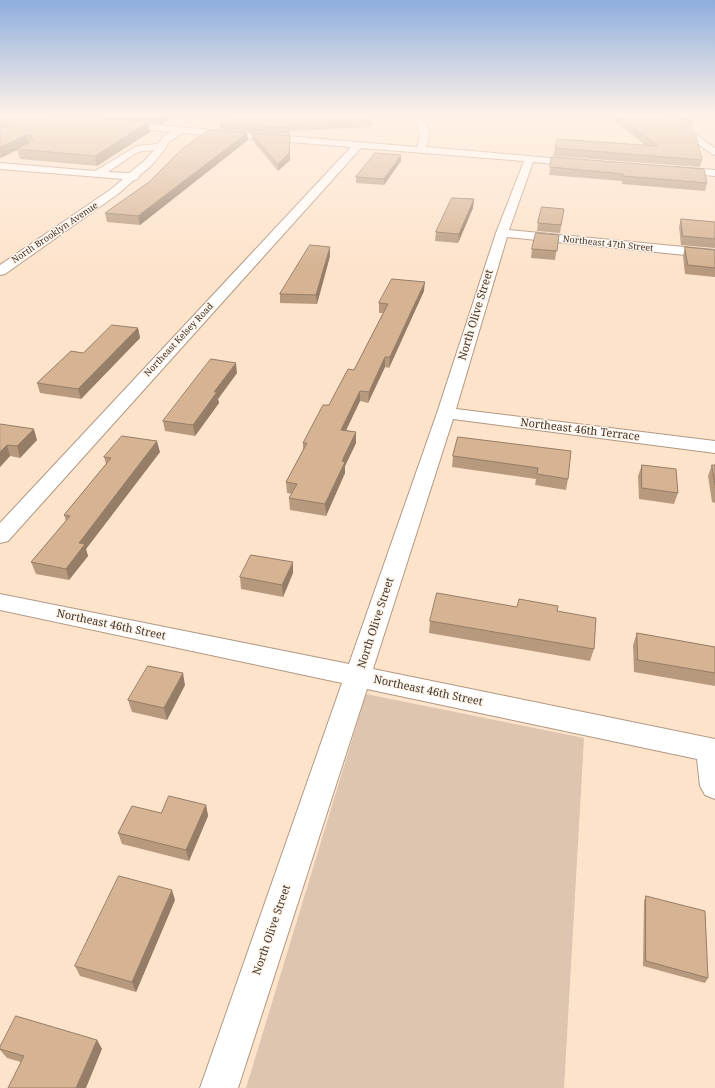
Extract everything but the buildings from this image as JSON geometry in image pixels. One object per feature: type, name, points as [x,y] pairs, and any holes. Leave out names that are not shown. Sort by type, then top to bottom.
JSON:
[{"type":"street","points":[[0,165],[134,177]]},
{"type":"street","points":[[97,174],[111,165]]},
{"type":"street","name":"North Brooklyn Avenue","points":[[0,271],[114,192],[134,177],[146,165]]},
{"type":"street","name":"Northeast Kelsey Road","points":[[0,536],[340,165]]},
{"type":"street","name":"North Olive Street","points":[[219,1088],[446,413],[502,233],[527,165]]},
{"type":"street","points":[[669,170],[715,173]]},
{"type":"street","name":"Northeast 47th Street","points":[[502,233],[715,254]]},
{"type":"street","points":[[8,253],[23,255]]},
{"type":"street","name":"Northeast 46th Terrace","points":[[446,413],[715,447]]},
{"type":"street","name":"Northeast 46th Street","points":[[0,602],[712,750]]},
{"type":"street","points":[[712,750],[715,786]]},
{"type":"shaded area","points":[[366,694],[584,738],[564,1088],[246,1088]]}]
